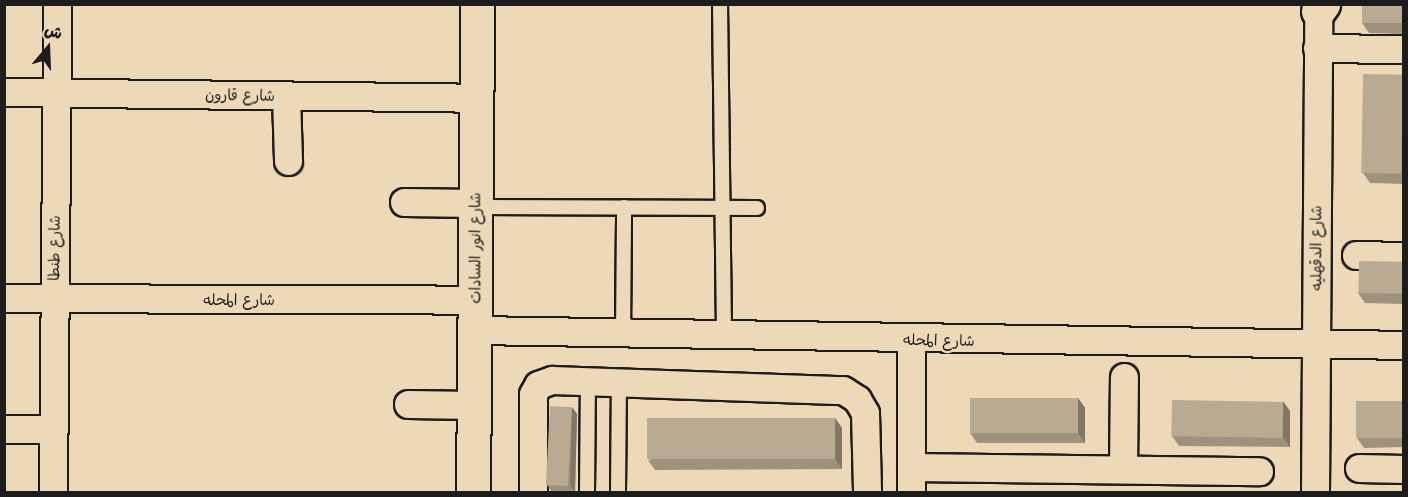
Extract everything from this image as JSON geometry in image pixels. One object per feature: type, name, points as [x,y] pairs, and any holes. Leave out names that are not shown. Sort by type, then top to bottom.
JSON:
[{"type":"street","name":"شارع طنطا","points":[[53,492],[57,4]]},
{"type":"street","name":"شارع انور السادات","points":[[473,492],[477,4]]},
{"type":"street","name":"شارع الدقهليه","points":[[1315,492],[1317,48],[1320,7]]},
{"type":"street","points":[[1317,48],[1404,49]]},
{"type":"street","name":"شارع قارون","points":[[4,93],[476,98]]},
{"type":"street","points":[[286,96],[288,161]]},
{"type":"street","points":[[405,202],[475,205]]},
{"type":"street","points":[[1356,255],[1404,256]]},
{"type":"street","name":"شارع المحله","points":[[4,298],[474,315],[623,334],[911,340],[1404,345]]},
{"type":"street","points":[[911,340],[911,480],[1123,470],[1259,471]]},
{"type":"street","points":[[1123,470],[1124,377]]},
{"type":"street","points":[[533,492],[535,390],[546,381],[843,390],[856,399],[865,413],[867,492]]},
{"type":"street","points":[[408,404],[474,405]]},
{"type":"street","points":[[4,429],[53,429]]},
{"type":"street","points":[[1359,468],[1404,470]]},
{"type":"lane","points":[[720,4],[724,336]]},
{"type":"lane","points":[[475,205],[757,208]]},
{"type":"lane","points":[[623,334],[624,207]]},
{"type":"lane","points":[[587,492],[588,381]]},
{"type":"lane","points":[[618,492],[619,382]]},
{"type":"building","points":[[1362,4],[1404,4],[1404,23],[1362,23]]},
{"type":"building","points":[[1363,74],[1403,75],[1401,174],[1361,173]]},
{"type":"building","points":[[1359,261],[1404,262],[1403,294],[1358,293]]},
{"type":"building","points":[[970,398],[1078,398],[1078,433],[970,433]]},
{"type":"building","points":[[1172,400],[1283,402],[1282,438],[1171,436]]},
{"type":"building","points":[[1356,401],[1404,401],[1404,438],[1356,438]]},
{"type":"building","points":[[550,406],[572,407],[568,486],[546,485]]},
{"type":"building","points":[[647,418],[835,418],[835,459],[647,459]]}]
